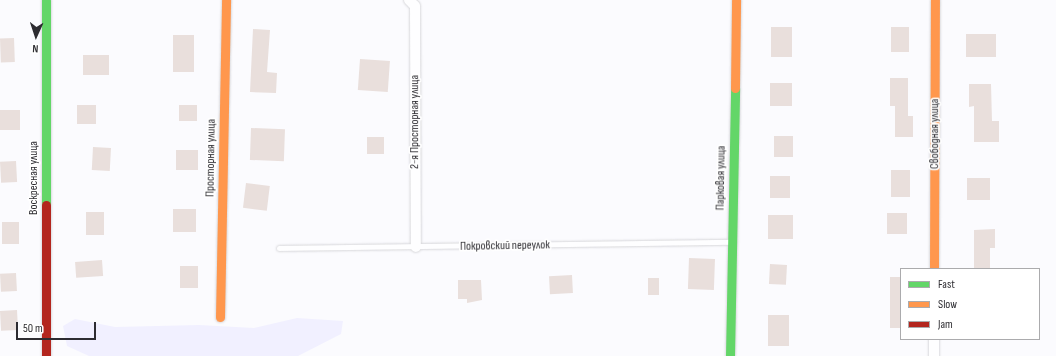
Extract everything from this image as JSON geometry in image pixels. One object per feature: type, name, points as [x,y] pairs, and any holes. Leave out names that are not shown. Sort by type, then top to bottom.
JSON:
[{"type":"street","name":"Воскресная улица","points":[[46,0],[46,356]]},
{"type":"street","name":"Просторная улица","points":[[220,317],[226,0]]},
{"type":"street","name":"2-я Просторная улица","points":[[409,0],[414,6],[416,247]]},
{"type":"street","name":"Парковая улица","points":[[730,356],[736,0]]},
{"type":"street","name":"Свободная улица","points":[[934,268],[935,0]]},
{"type":"street","points":[[934,340],[934,356]]},
{"type":"lane","name":"Покровский переулок","points":[[279,248],[732,242]]},
{"type":"shaded area","points":[[297,318],[343,321],[341,334],[298,356],[89,356],[67,346],[63,326],[75,319],[115,327],[199,325],[254,328]]},
{"type":"building","points":[[771,27],[792,27],[792,57],[771,57]]},
{"type":"building","points":[[891,27],[909,27],[909,52],[891,52]]},
{"type":"building","points":[[253,29],[270,30],[267,72],[277,73],[276,93],[250,92]]},
{"type":"building","points":[[966,34],[996,34],[996,57],[966,57]]},
{"type":"building","points":[[173,35],[194,35],[194,72],[173,72]]},
{"type":"building","points":[[0,38],[14,38],[15,62],[1,62]]},
{"type":"building","points":[[83,55],[109,55],[109,75],[83,75]]},
{"type":"building","points":[[360,59],[390,61],[388,92],[358,90]]},
{"type":"building","points":[[890,78],[908,78],[908,116],[913,116],[913,137],[895,137],[895,106],[890,106]]},
{"type":"building","points":[[770,83],[792,83],[792,106],[770,106]]},
{"type":"building","points":[[969,84],[991,84],[992,121],[999,121],[999,142],[974,142],[974,106],[969,107]]},
{"type":"building","points":[[77,105],[96,105],[96,124],[77,124]]},
{"type":"building","points":[[179,105],[197,105],[197,121],[179,121]]},
{"type":"building","points":[[0,110],[20,110],[20,130],[0,130]]},
{"type":"building","points":[[251,128],[285,129],[284,161],[250,160]]},
{"type":"building","points":[[774,136],[793,136],[793,157],[774,157]]},
{"type":"building","points":[[367,137],[384,137],[384,154],[367,154]]},
{"type":"building","points":[[93,147],[111,148],[110,171],[92,170]]},
{"type":"building","points":[[176,150],[198,150],[198,170],[176,170]]},
{"type":"building","points":[[16,161],[17,182],[1,183],[0,162]]},
{"type":"building","points":[[891,170],[910,170],[910,197],[891,197]]},
{"type":"building","points":[[770,176],[790,176],[790,198],[770,198]]},
{"type":"building","points":[[967,178],[990,178],[990,200],[967,200]]},
{"type":"building","points":[[246,183],[270,186],[267,211],[243,208]]},
{"type":"building","points":[[173,209],[196,209],[196,232],[173,232]]},
{"type":"building","points":[[86,212],[104,212],[104,235],[86,235]]},
{"type":"building","points":[[887,213],[907,213],[907,234],[887,234]]},
{"type":"building","points":[[768,215],[793,215],[793,239],[768,239]]},
{"type":"building","points":[[2,222],[19,222],[19,244],[2,244]]},
{"type":"building","points":[[995,229],[995,248],[990,248],[990,268],[974,268],[974,230]]},
{"type":"building","points":[[689,258],[715,259],[714,290],[688,289]]},
{"type":"building","points":[[102,260],[103,276],[76,278],[75,262]]},
{"type":"building","points":[[770,264],[787,265],[786,285],[769,284]]},
{"type":"building","points":[[180,266],[198,266],[198,288],[180,288]]},
{"type":"building","points":[[16,273],[17,291],[1,292],[0,274]]},
{"type":"building","points":[[572,275],[573,293],[550,294],[549,276]]},
{"type":"building","points":[[890,277],[900,277],[900,328],[890,328]]},
{"type":"building","points":[[648,278],[659,278],[659,295],[648,295]]},
{"type":"building","points":[[458,280],[481,280],[482,300],[467,303],[467,299],[458,299]]},
{"type":"building","points":[[17,310],[18,330],[1,331],[0,311]]},
{"type":"building","points":[[768,315],[789,315],[789,346],[768,346]]},
{"type":"traffic: fast","points":[[46,0],[46,205]]},
{"type":"traffic: fast","points":[[730,356],[735,88]]},
{"type":"traffic: slow","points":[[220,317],[226,0]]},
{"type":"traffic: slow","points":[[735,88],[736,0]]},
{"type":"traffic: slow","points":[[934,268],[935,0]]},
{"type":"traffic: jam","points":[[46,205],[46,356]]}]
